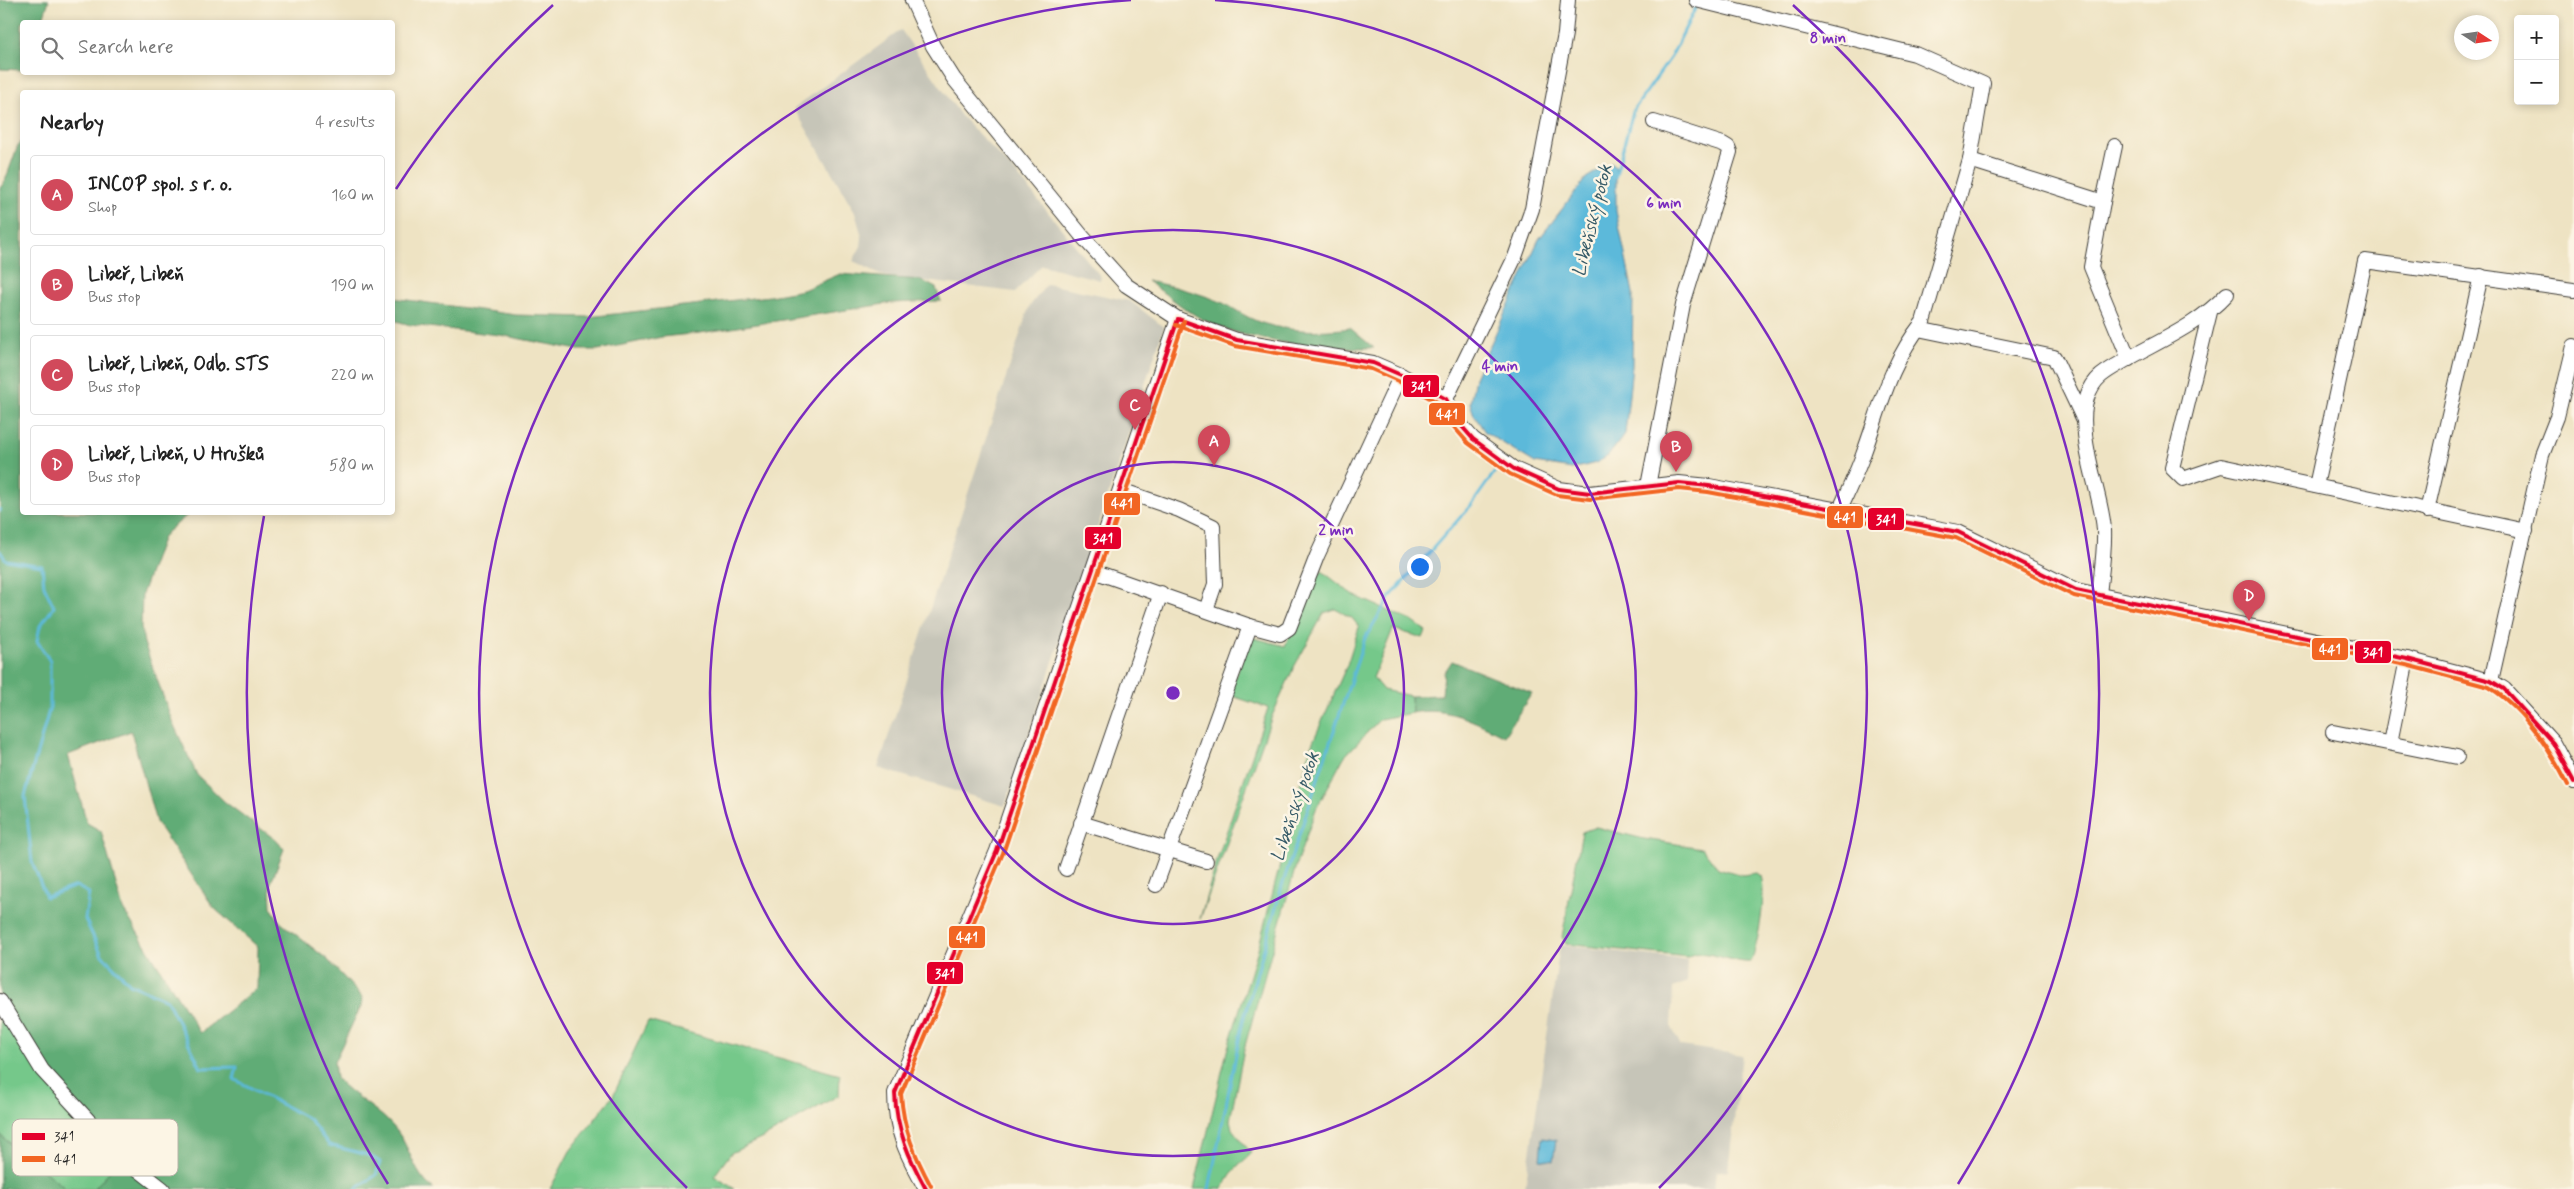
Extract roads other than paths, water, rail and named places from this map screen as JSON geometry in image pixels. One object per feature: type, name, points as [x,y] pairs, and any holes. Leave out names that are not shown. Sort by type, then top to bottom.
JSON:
[{"type":"street","points":[[912,0],[933,46],[954,79],[1082,236],[1126,285],[1178,319],[1237,340],[1373,363],[1401,375],[1446,399],[1458,422],[1473,439],[1514,469],[1559,489],[1590,493],[1679,483],[1709,486],[1958,532],[1999,550],[2057,582],[2099,595],[2406,660],[2491,680],[2504,689],[2553,743],[2574,782]]},
{"type":"street","points":[[1446,399],[1515,257],[1532,209],[1563,44],[1568,0]]},
{"type":"street","points":[[1696,0],[1915,54],[1983,84],[1970,160],[1923,322],[1889,376],[1862,457],[1840,509]]},
{"type":"street","points":[[1648,486],[1683,305],[1730,152],[1728,147],[1723,144],[1654,122]]},
{"type":"street","points":[[2115,146],[2091,267],[2129,359]]},
{"type":"street","points":[[1970,160],[2103,202]]},
{"type":"street","points":[[2316,486],[2365,261],[2574,290]]},
{"type":"street","points":[[2427,511],[2481,276]]},
{"type":"street","points":[[2099,595],[2104,530],[2085,422],[2085,401],[2090,389],[2104,373],[2210,312],[2227,294]]},
{"type":"street","points":[[2210,312],[2172,468],[2183,480],[2221,466],[2526,531]]},
{"type":"street","points":[[926,1189],[902,1143],[895,1117],[895,1093],[996,851],[1178,319]]},
{"type":"street","points":[[1918,329],[2054,357],[2085,422]]},
{"type":"street","points":[[2491,680],[2542,455],[2557,417],[2574,346]]},
{"type":"street","points":[[1093,571],[1250,626],[1280,634],[1289,628],[1317,556],[1401,375]]},
{"type":"street","points":[[1121,490],[1179,510],[1213,526],[1215,584],[1206,610]]},
{"type":"street","points":[[1066,869],[1160,593]]},
{"type":"street","points":[[1156,885],[1250,626]]},
{"type":"street","points":[[2390,743],[2406,660]]},
{"type":"street","points":[[2333,732],[2457,757]]},
{"type":"street","points":[[1081,823],[1206,861]]},
{"type":"street","points":[[0,1001],[42,1070],[87,1119]]},
{"type":"street","points":[[146,1176],[163,1189]]},
{"type":"water","points":[[1611,163],[1616,167],[1616,211],[1633,293],[1632,366],[1625,434],[1608,456],[1596,463],[1572,469],[1535,463],[1485,432],[1474,415],[1470,403],[1475,378],[1539,239],[1586,178]]},
{"type":"water","points":[[1542,1138],[1556,1140],[1553,1161],[1540,1159]]},
{"type":"waterway","name":"Libeňský potok","points":[[1615,178],[1633,111],[1671,57],[1697,5]]},
{"type":"waterway","name":"Libeňský potok","points":[[1209,1189],[1242,1025],[1282,886],[1365,638],[1390,597],[1472,504],[1494,473]]},
{"type":"waterway","name":"Libeňský potok","points":[[0,551],[6,560],[42,566],[44,586],[54,607],[40,626],[37,641],[50,661],[50,707],[25,796],[32,862],[46,897],[76,886],[89,893],[85,919],[102,955],[130,984],[167,1000],[201,1068],[237,1067],[234,1079],[309,1119],[329,1145],[368,1155],[380,1162],[376,1175],[356,1189]]},
{"type":"place","name":"Libeř, Libeň, Odb. STS","points":[[1135,430]]},
{"type":"place","name":"INCOP spol. s r. o.","points":[[1214,466]]},
{"type":"place","name":"Libeř, Libeň","points":[[1676,472]]},
{"type":"place","name":"Libeř, Libeň, U Hrušků","points":[[2249,621]]}]
